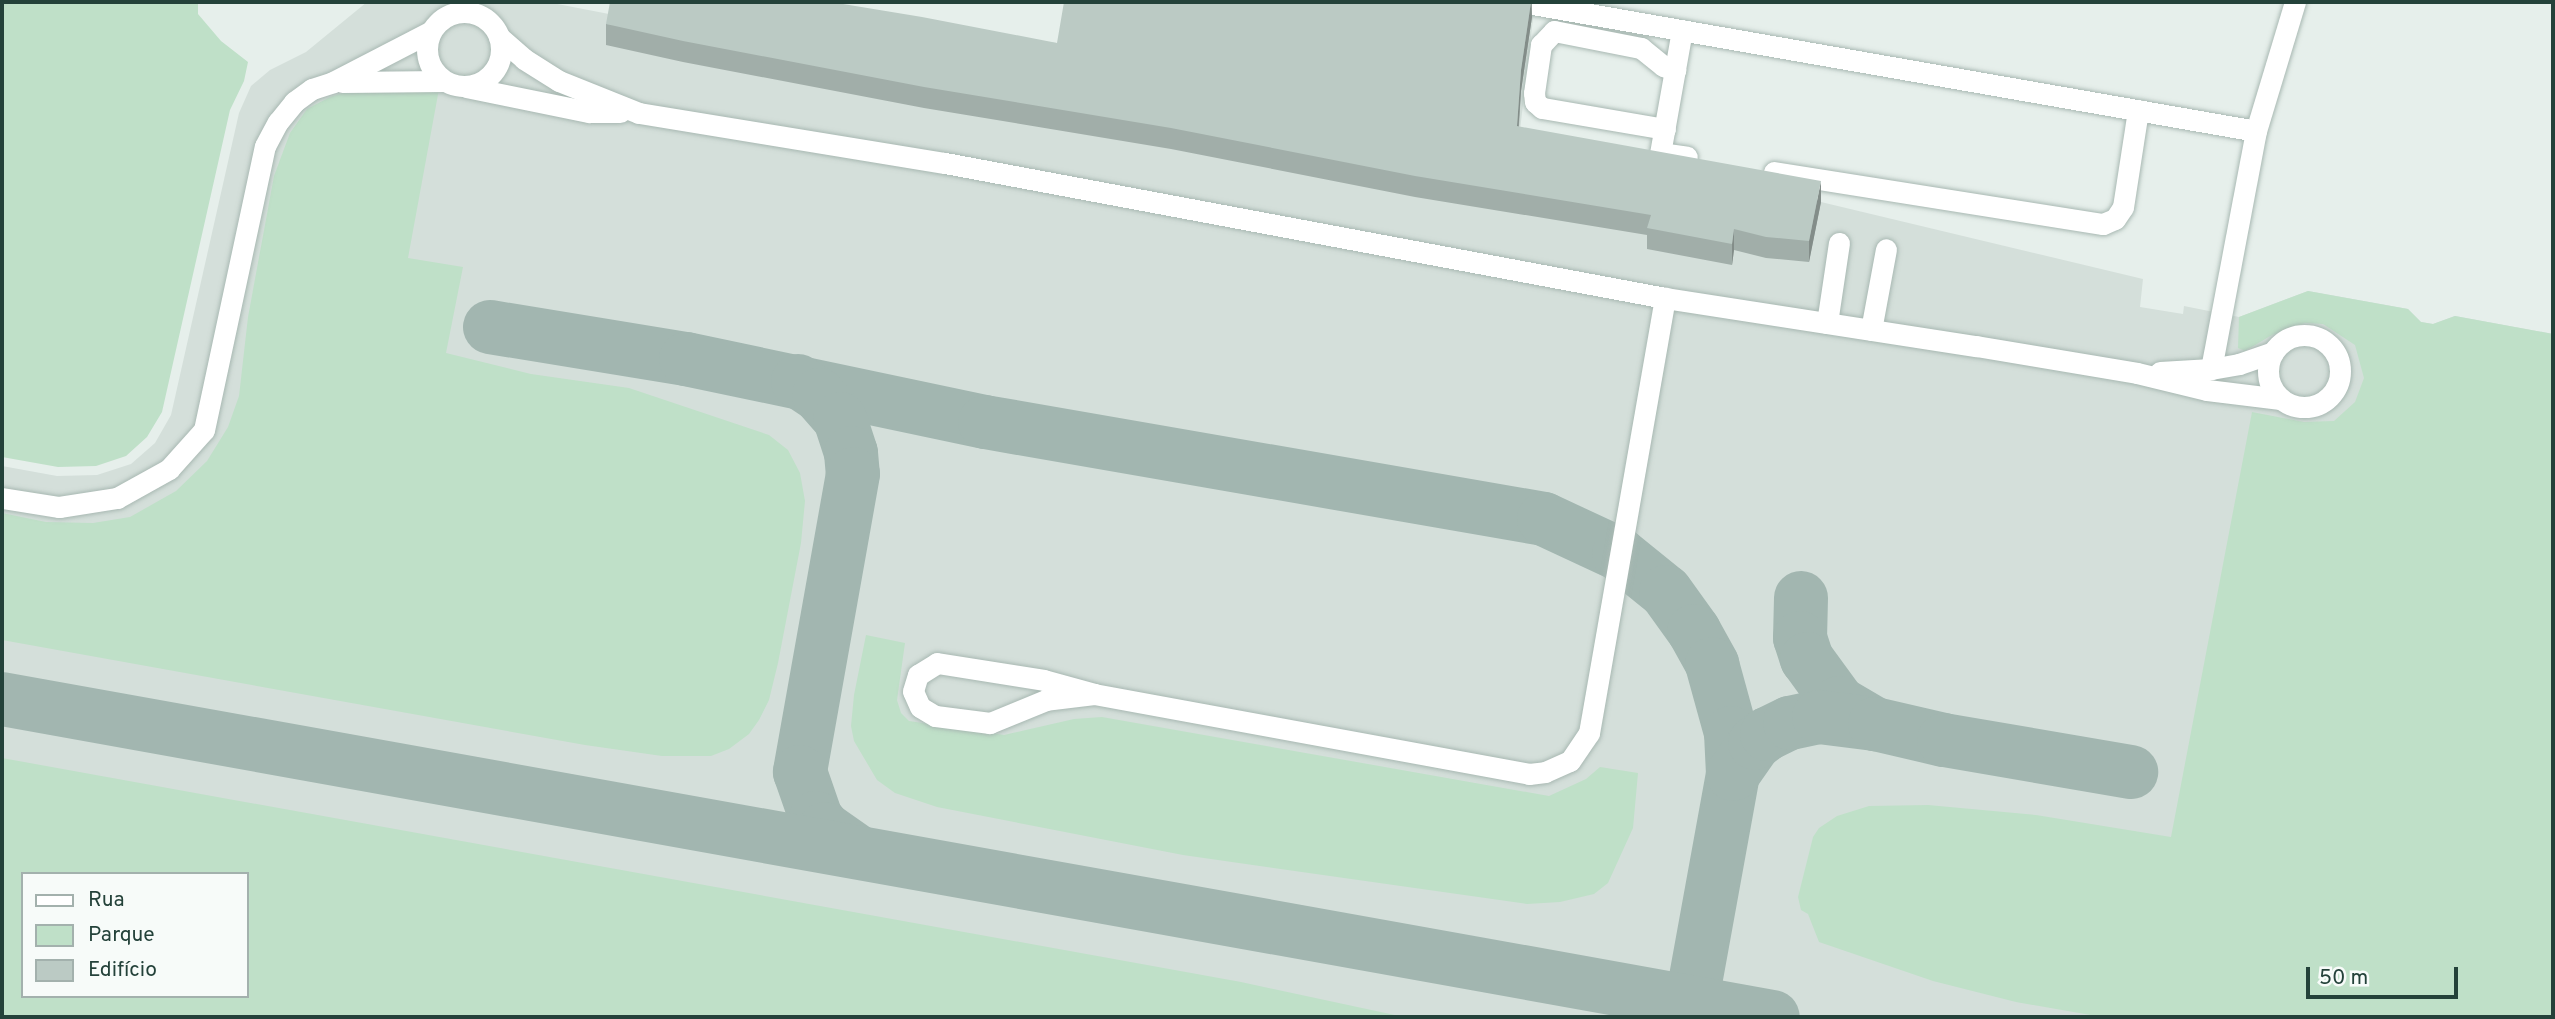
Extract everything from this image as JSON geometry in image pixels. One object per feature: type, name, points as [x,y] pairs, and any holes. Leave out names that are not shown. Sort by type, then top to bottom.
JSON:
[{"type":"lane","points":[[1521,2],[2256,131]]},
{"type":"lane","points":[[2211,369],[2256,131],[2295,2]]},
{"type":"lane","points":[[2,498],[59,507],[117,498],[169,469],[204,430],[265,146],[294,102],[312,89],[333,82],[430,32],[446,16],[466,12],[486,19],[499,37],[524,59],[559,81],[639,113]]},
{"type":"lane","points":[[1682,30],[1660,153],[1701,160]]},
{"type":"lane","points":[[1665,129],[1542,108],[1535,102],[1534,93],[1541,45],[1554,31],[1641,48],[1663,66],[1675,70]]},
{"type":"lane","points":[[430,32],[427,42],[429,64],[454,84],[589,112],[639,113],[945,163],[1665,298],[2137,373],[2207,390],[2280,399],[2300,408],[2321,403],[2336,388],[2340,367],[2333,349],[2325,342],[2307,335],[2287,339],[2273,352],[2211,369],[2137,373]]},
{"type":"lane","points":[[333,82],[454,84],[483,81],[497,66],[501,57],[499,37]]},
{"type":"lane","points":[[1753,169],[2096,223],[2109,222],[2123,207],[2138,110]]},
{"type":"lane","points":[[1828,323],[1839,243]]},
{"type":"lane","points":[[1871,330],[1886,249]]},
{"type":"lane","points":[[1094,695],[1046,700],[999,721],[981,723],[927,713],[915,700],[913,691],[918,675],[937,663],[1044,680],[1094,695],[1529,774],[1545,772],[1570,761],[1589,733],[1665,298]]},
{"type":"lane","points":[[2273,352],[2267,372],[2269,382],[2280,399]]},
{"type":"shaded area","points":[[367,2],[547,2],[609,14],[1004,54],[1535,2],[1518,147],[1821,202],[2143,279],[2140,307],[2183,314],[2184,306],[2239,317],[2308,291],[2408,309],[2421,322],[2433,324],[2455,316],[2553,334],[2553,1017],[2,1017],[2,466],[57,476],[97,475],[131,464],[155,443],[171,415],[239,113],[251,86],[270,70],[306,52]]},
{"type":"green space","points":[[2,2],[198,2],[198,14],[221,41],[248,62],[244,81],[230,110],[162,412],[147,437],[126,456],[96,466],[58,467],[2,457]]},
{"type":"green space","points":[[371,84],[439,89],[408,258],[463,267],[446,353],[531,374],[629,388],[769,435],[788,450],[800,473],[805,501],[801,543],[778,663],[769,700],[759,720],[749,734],[729,749],[711,756],[662,756],[585,745],[2,640],[2,513],[46,522],[93,523],[130,517],[176,491],[207,461],[228,427],[239,396],[248,317],[274,176],[290,133],[307,109],[330,97]]},
{"type":"green space","points":[[2308,291],[2408,309],[2421,322],[2433,324],[2455,316],[2553,334],[2553,1017],[2102,1017],[2016,1002],[1933,981],[1819,942],[1808,914],[1801,910],[1798,897],[1813,837],[1819,828],[1837,816],[1869,806],[1928,805],[2036,815],[2171,837],[2252,412],[2304,422],[2334,421],[2355,402],[2364,378],[2355,345],[2323,324],[2305,323],[2272,335],[2245,351],[2238,348],[2239,317]]},
{"type":"green space","points":[[866,635],[905,643],[897,700],[901,713],[909,721],[1004,735],[1074,719],[1102,717],[1549,796],[1586,779],[1600,767],[1638,773],[1633,828],[1608,883],[1594,894],[1560,902],[1527,904],[1183,855],[937,807],[895,793],[877,780],[854,741],[851,726],[854,695]]},
{"type":"green space","points":[[2,758],[1241,982],[1404,1017],[2,1017]]},
{"type":"building","points":[[610,2],[831,2],[1057,43],[1064,2],[1531,2],[1521,70],[1517,126],[1821,181],[1809,241],[1766,237],[1734,229],[1732,244],[1647,228],[1651,215],[1415,176],[1171,128],[924,87],[683,41],[606,24]]},
{"type":"taxiway","points":[[490,327],[686,359],[985,422],[1544,519],[1619,554],[1666,592],[1694,631],[1712,664],[1731,733],[1733,774],[1689,1017]]},
{"type":"taxiway","points":[[798,381],[819,395],[840,419],[851,453],[853,474],[800,772],[816,818],[825,829],[858,852]]},
{"type":"taxiway","points":[[1801,598],[1800,638],[1807,659],[1839,703],[1875,724]]},
{"type":"taxiway","points":[[2,699],[1773,1017]]},
{"type":"taxiway","points":[[1733,774],[1755,743],[1767,734],[1790,723],[1819,717],[1875,724],[1944,740],[2131,772]]}]
